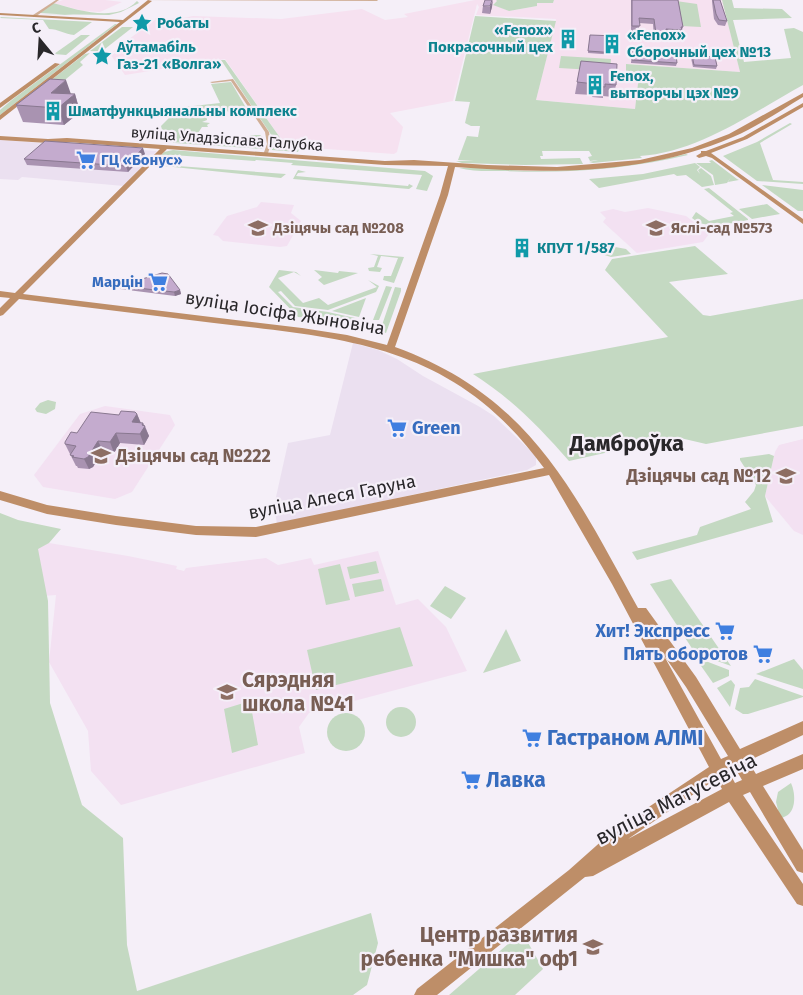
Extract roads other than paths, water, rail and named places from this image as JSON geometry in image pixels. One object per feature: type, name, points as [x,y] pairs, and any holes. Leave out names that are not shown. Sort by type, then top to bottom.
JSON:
[{"type":"main road","points":[[99,32],[126,12],[149,1]]},
{"type":"main road","points":[[0,118],[149,1]]},
{"type":"main road","points":[[0,14],[125,20]]},
{"type":"main road","points":[[81,46],[94,36]]},
{"type":"main road","points":[[0,106],[62,60]]},
{"type":"main road","name":"вуліца Уладзіслава Галубка","points":[[0,138],[48,141],[67,140],[265,154],[385,163],[402,167],[536,169],[589,167],[638,162],[689,151],[707,154],[736,133],[803,95]]},
{"type":"main road","name":"вуліца Уладзіслава Галубка","points":[[452,168],[522,174],[593,173],[647,167],[707,154],[745,138],[803,105]]},
{"type":"main road","name":"вуліца Уладзіслава Галубка","points":[[0,133],[48,136],[67,140]]},
{"type":"main road","points":[[0,312],[164,147]]},
{"type":"main road","points":[[707,154],[801,219]]},
{"type":"main road","points":[[390,348],[452,168]]},
{"type":"main road","name":"вуліца Іосіфа Жыновіча","points":[[0,294],[316,333],[390,348],[421,361],[474,390],[520,431],[552,470],[613,573],[718,769],[761,838],[803,898]]},
{"type":"main road","name":"вуліца Алеся Гаруна","points":[[0,495],[18,502],[59,512],[128,523],[209,532],[256,532],[552,470]]},
{"type":"main road","name":"вуліца Іосіфа Жыновіча","points":[[613,573],[691,682],[803,865]]},
{"type":"main road","name":"вуліца Матусевіча","points":[[422,995],[528,910],[570,880],[615,839],[718,769],[770,740],[803,728]]},
{"type":"main road","name":"вуліца Матусевіча","points":[[570,880],[732,792],[803,761]]},
{"type":"street","points":[[34,16],[58,0]]},
{"type":"street","points":[[142,0],[377,0]]},
{"type":"street","points":[[212,82],[232,80],[267,132],[269,148],[265,154]]},
{"type":"place","name":"Робаты","points":[[142,23]]},
{"type":"place","name":"«Fenox» Покрасочный цех","points":[[568,39]]},
{"type":"place","name":"«Fenox» Сборочный цех №13","points":[[612,44]]},
{"type":"place","name":"Аўтамабіль Газ-21 «Волга»","points":[[102,56]]},
{"type":"place","name":"Fenox, вытворчы цэх №9","points":[[595,85]]},
{"type":"place","name":"Шматфункцыянальны комплекс","points":[[53,111]]},
{"type":"place","name":"ГЦ «Бонус»","points":[[86,160]]},
{"type":"place","name":"Дзіцячы сад №208","points":[[258,228]]},
{"type":"place","name":"Яслі-сад №573","points":[[656,228]]},
{"type":"place","name":"КПУТ 1/587","points":[[522,248]]},
{"type":"place","name":"Марцін","points":[[158,282]]},
{"type":"place","name":"Green","points":[[397,428]]},
{"type":"place","name":"Дзіцячы сад №222","points":[[101,456]]},
{"type":"place","name":"Дзіцячы сад №12","points":[[786,476]]},
{"type":"place","name":"Хит! Экспресс","points":[[725,631]]},
{"type":"place","name":"Пять оборотов","points":[[763,654]]},
{"type":"place","name":"Сярэдняя школа №41","points":[[227,692]]},
{"type":"place","name":"Гастраном АЛМІ","points":[[532,738]]},
{"type":"place","name":"Лавка","points":[[471,780]]},
{"type":"place","name":"Центр развития ребенка \"Мишка\" оф1","points":[[593,947]]},
{"type":"district","name":"Дамброўка","points":[[627,443]]}]
